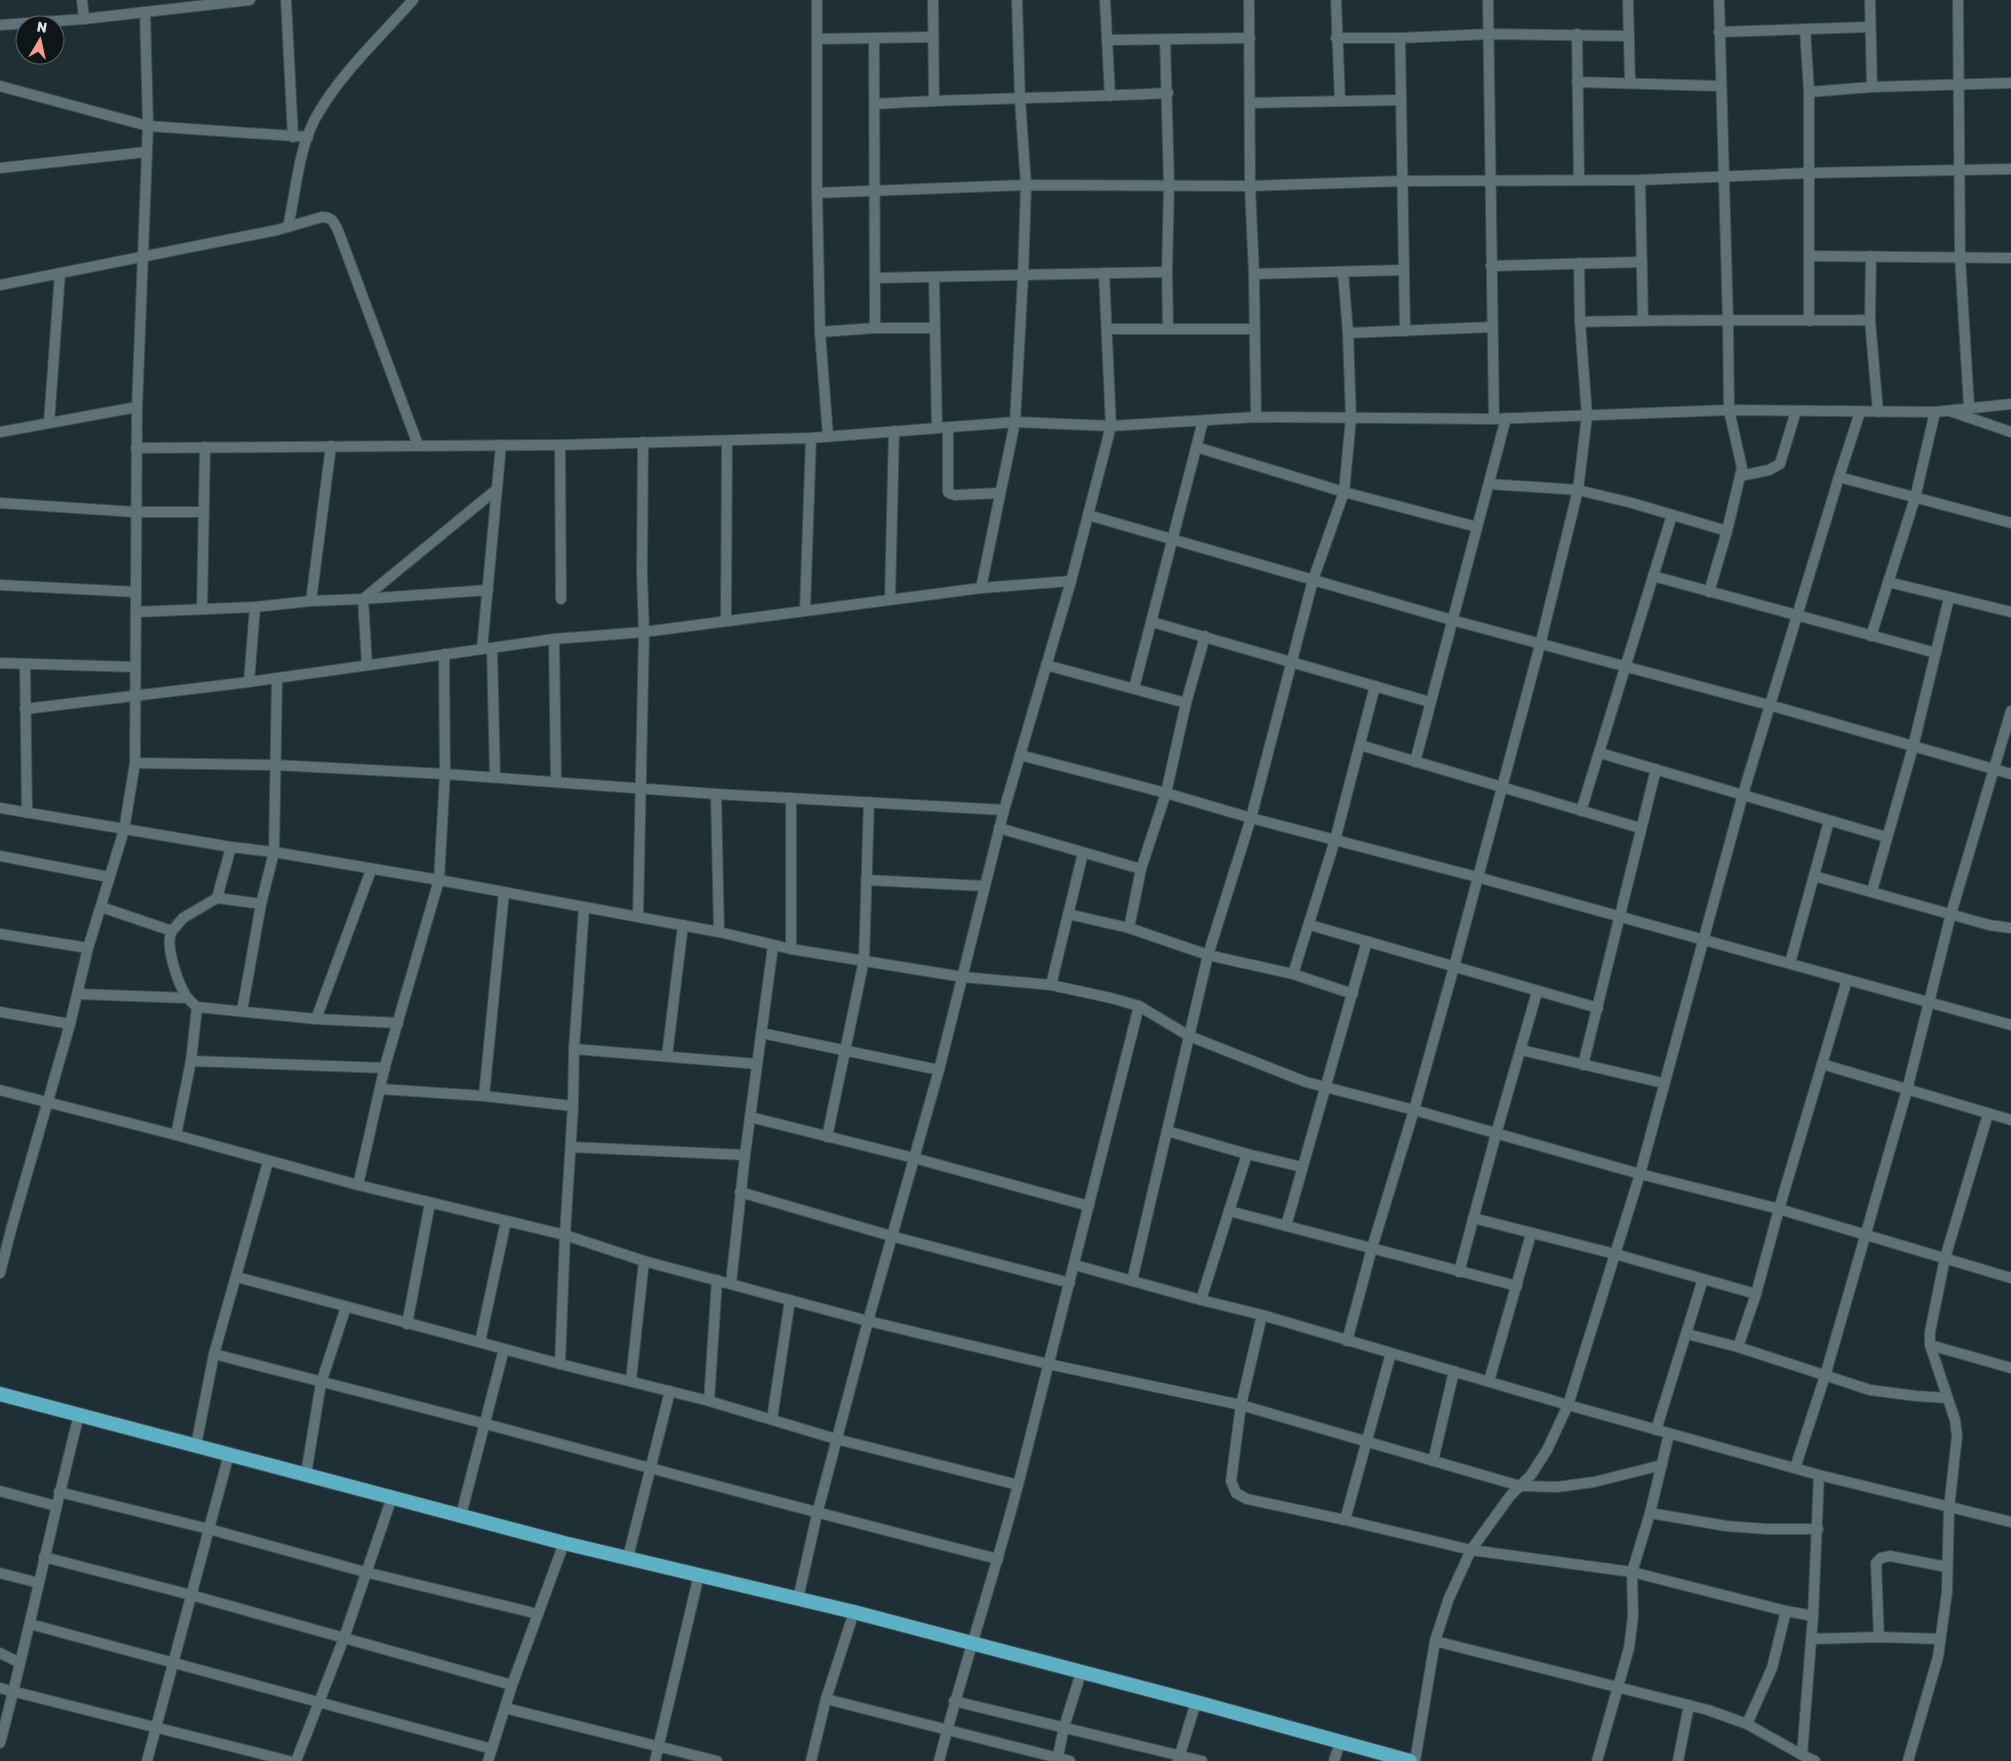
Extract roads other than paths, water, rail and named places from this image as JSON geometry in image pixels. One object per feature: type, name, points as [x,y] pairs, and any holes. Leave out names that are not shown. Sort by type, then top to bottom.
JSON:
[{"type":"highway","points":[[0,1394],[564,1543],[854,1612],[1196,1702],[1410,1761]]},
{"type":"street","points":[[82,0],[84,19]]},
{"type":"street","points":[[0,25],[84,19],[145,12],[175,4],[250,0]]},
{"type":"street","points":[[286,0],[293,137]]},
{"type":"street","points":[[288,227],[302,155],[315,120],[333,90],[413,0]]},
{"type":"street","points":[[816,0],[818,39],[817,193],[820,332],[828,436]]},
{"type":"street","points":[[933,0],[934,100]]},
{"type":"street","points":[[981,588],[1015,422],[1024,276],[1026,185],[1020,99],[1017,0]]},
{"type":"street","points":[[1105,0],[1110,96]]},
{"type":"street","points":[[1249,0],[1250,186],[1254,274],[1256,416]]},
{"type":"street","points":[[1336,0],[1336,38],[1340,101]]},
{"type":"street","points":[[1488,0],[1490,34],[1494,419]]},
{"type":"street","points":[[1628,0],[1630,82]]},
{"type":"street","points":[[1710,592],[1740,476],[1741,458],[1729,410],[1719,0]]},
{"type":"street","points":[[1870,0],[1869,27],[1872,86]]},
{"type":"street","points":[[1958,0],[1960,256],[1969,407]]},
{"type":"street","points":[[0,1273],[70,1024],[88,948],[124,830],[135,763],[136,448],[148,126],[145,12]]},
{"type":"street","points":[[1719,32],[1869,27]]},
{"type":"street","points":[[1805,29],[1809,92],[1808,321]]},
{"type":"street","points":[[1336,38],[1400,38],[1490,34],[1629,36]]},
{"type":"street","points":[[1576,34],[1579,179]]},
{"type":"street","points":[[818,39],[933,37]]},
{"type":"street","points":[[874,38],[875,328]]},
{"type":"street","points":[[1107,40],[1250,38]]},
{"type":"street","points":[[1400,38],[1405,330]]},
{"type":"street","points":[[1165,39],[1168,93],[1169,185],[1168,328]]},
{"type":"street","points":[[1577,82],[1720,86]]},
{"type":"street","points":[[1809,92],[1872,86],[2011,83]]},
{"type":"street","points":[[0,86],[148,126],[308,138]]},
{"type":"street","points":[[875,104],[934,100],[1020,99],[1168,93]]},
{"type":"street","points":[[1250,103],[1401,100]]},
{"type":"street","points":[[0,168],[146,152]]},
{"type":"street","points":[[817,193],[1026,185],[1250,186],[1402,181],[1640,180],[1809,173],[2011,169]]},
{"type":"street","points":[[1640,180],[1643,320]]},
{"type":"street","points":[[0,285],[288,227],[328,217],[333,221],[418,445]]},
{"type":"street","points":[[1809,256],[2011,258]]},
{"type":"street","points":[[1871,256],[1870,320],[1878,412]]},
{"type":"street","points":[[1491,266],[1642,262]]},
{"type":"street","points":[[1347,1341],[1372,1248],[1414,1110],[1503,788],[1578,490],[1587,416],[1580,322],[1580,263]]},
{"type":"street","points":[[1254,274],[1404,270]]},
{"type":"street","points":[[876,278],[1167,272]]},
{"type":"street","points":[[1132,1281],[1208,955],[1251,818],[1313,580],[1344,492],[1351,418],[1348,333],[1343,272]]},
{"type":"street","points":[[49,423],[60,273]]},
{"type":"street","points":[[798,1599],[836,1439],[891,1236],[939,1070],[999,828],[1071,580],[1111,426],[1104,274]]},
{"type":"street","points":[[934,277],[937,428]]},
{"type":"street","points":[[1580,322],[1643,320],[1728,322],[1870,320]]},
{"type":"street","points":[[1348,333],[1492,327]]},
{"type":"street","points":[[820,332],[875,328],[934,328]]},
{"type":"street","points":[[1108,330],[1168,328],[1255,329]]},
{"type":"street","points":[[136,448],[560,445],[812,438],[1015,422],[1111,426],[1256,416],[1494,419],[1729,410],[1936,412],[2011,404]]},
{"type":"street","points":[[0,432],[137,407]]},
{"type":"street","points":[[1947,410],[2011,432]]},
{"type":"street","points":[[1740,476],[1769,470],[1780,464],[1796,411]]},
{"type":"street","points":[[1415,1761],[1435,1641],[1449,1598],[1471,1550],[1510,1496],[1531,1475],[1547,1450],[1568,1405],[1640,1174],[1663,1083],[1769,705],[1838,477],[1860,412]]},
{"type":"street","points":[[1871,636],[1915,498],[1936,412]]},
{"type":"street","points":[[1415,762],[1506,418]]},
{"type":"street","points":[[1134,688],[1203,421]]},
{"type":"street","points":[[948,427],[948,492],[956,495],[1000,493]]},
{"type":"street","points":[[890,599],[894,431]]},
{"type":"street","points":[[805,610],[812,438]]},
{"type":"street","points":[[726,441],[726,621]]},
{"type":"street","points":[[638,916],[644,632],[642,574],[643,442]]},
{"type":"street","points":[[495,777],[487,648],[488,590],[501,445]]},
{"type":"street","points":[[560,445],[561,599]]},
{"type":"street","points":[[311,601],[330,446]]},
{"type":"street","points":[[202,609],[205,447]]},
{"type":"street","points":[[1196,447],[1344,492],[1477,527]]},
{"type":"street","points":[[1838,477],[2011,524]]},
{"type":"street","points":[[1489,484],[1578,490],[1727,531]]},
{"type":"street","points":[[364,599],[496,489]]},
{"type":"street","points":[[0,503],[135,512],[204,512]]},
{"type":"street","points":[[1088,515],[1540,645],[1769,705],[2011,774]]},
{"type":"street","points":[[1581,811],[1672,516]]},
{"type":"street","points":[[1653,576],[1797,617],[1936,653]]},
{"type":"street","points":[[25,709],[249,682],[554,639],[644,632],[890,599],[1071,580]]},
{"type":"street","points":[[1888,582],[2011,612]]},
{"type":"street","points":[[0,586],[136,592]]},
{"type":"street","points":[[136,612],[255,607],[311,601],[488,590]]},
{"type":"street","points":[[1872,891],[1913,747],[1949,598]]},
{"type":"street","points":[[364,599],[367,665]]},
{"type":"street","points":[[249,682],[255,607]]},
{"type":"street","points":[[1152,622],[1430,702]]},
{"type":"street","points":[[1129,928],[1141,869],[1166,793],[1186,703],[1204,636]]},
{"type":"street","points":[[554,639],[556,782]]},
{"type":"street","points":[[358,1185],[385,1068],[438,880],[445,774],[444,654]]},
{"type":"street","points":[[0,663],[135,667]]},
{"type":"street","points":[[25,664],[27,813]]},
{"type":"street","points":[[1046,665],[1186,703]]},
{"type":"street","points":[[242,1011],[260,904],[274,852],[277,678]]},
{"type":"street","points":[[1293,974],[1310,925],[1335,840],[1375,686]]},
{"type":"street","points":[[1795,1468],[1825,1376],[1866,1234],[1930,1003],[1951,914],[2011,711]]},
{"type":"street","points":[[1360,745],[1640,828]]},
{"type":"street","points":[[1600,753],[1886,837]]},
{"type":"street","points":[[1020,755],[1477,877],[2011,1025]]},
{"type":"street","points":[[135,763],[276,765],[445,774],[716,794],[1004,810]]},
{"type":"street","points":[[1583,1065],[1656,769]]},
{"type":"street","points":[[716,794],[719,932]]},
{"type":"street","points":[[791,798],[791,949]]},
{"type":"street","points":[[827,1137],[864,960],[869,802]]},
{"type":"street","points":[[0,808],[124,830],[274,852],[438,880],[584,908],[638,916],[719,932],[773,946],[963,977],[1051,985],[1139,1006],[1189,1036],[1306,1082],[1414,1110],[1640,1174],[1779,1208],[2011,1278]]},
{"type":"street","points":[[1790,963],[1828,821]]},
{"type":"street","points":[[999,828],[1141,869]]},
{"type":"street","points":[[217,898],[230,847]]},
{"type":"street","points":[[1051,985],[1083,853]]},
{"type":"street","points":[[0,856],[109,877]]},
{"type":"street","points":[[316,1019],[371,870]]},
{"type":"street","points":[[1814,876],[1989,925],[2011,928]]},
{"type":"street","points":[[866,880],[984,886]]},
{"type":"street","points":[[484,1096],[504,892]]},
{"type":"street","points":[[260,904],[217,898],[183,918],[168,937],[168,946],[187,998],[197,1007],[316,1019],[398,1024]]},
{"type":"street","points":[[101,907],[172,931]]},
{"type":"street","points":[[560,1364],[564,1235],[571,1147],[574,1049],[584,908]]},
{"type":"street","points":[[1068,914],[1129,928],[1208,955],[1293,974],[1353,994]]},
{"type":"street","points":[[667,1056],[683,925]]},
{"type":"street","points":[[1310,925],[1537,992],[1598,1008]]},
{"type":"street","points":[[0,934],[88,948]]},
{"type":"street","points":[[1286,1226],[1327,1088],[1367,941]]},
{"type":"street","points":[[731,1283],[740,1192],[773,946]]},
{"type":"street","points":[[1738,1347],[1756,1294],[1779,1208],[1847,980]]},
{"type":"street","points":[[1459,1272],[1537,992]]},
{"type":"street","points":[[78,994],[187,998]]},
{"type":"street","points":[[939,1761],[954,1701],[973,1644],[1018,1485],[1075,1266],[1139,1006]]},
{"type":"street","points":[[176,1135],[191,1061],[197,1007]]},
{"type":"street","points":[[0,1012],[70,1024]]},
{"type":"street","points":[[761,1033],[939,1070]]},
{"type":"street","points":[[574,1049],[757,1064]]},
{"type":"street","points":[[1522,1050],[1663,1083]]},
{"type":"street","points":[[191,1061],[385,1068]]},
{"type":"street","points":[[1822,1064],[2011,1120]]},
{"type":"street","points":[[381,1089],[484,1096],[573,1106]]},
{"type":"street","points":[[0,1090],[176,1135],[268,1162],[564,1235],[644,1260],[868,1321],[1048,1364],[1241,1405],[1520,1486],[1557,1487],[1594,1482],[1662,1465]]},
{"type":"street","points":[[1908,1761],[1938,1657],[1946,1592],[1949,1508],[1957,1436],[1955,1420],[1930,1345],[1930,1332],[1945,1258],[1988,1114]]},
{"type":"street","points":[[750,1117],[914,1158],[1089,1206]]},
{"type":"street","points":[[1167,1131],[1247,1154],[1302,1167]]},
{"type":"street","points":[[571,1147],[745,1155]]},
{"type":"street","points":[[1201,1300],[1247,1154]]},
{"type":"street","points":[[196,1445],[214,1354],[237,1278],[268,1162]]},
{"type":"street","points":[[740,1192],[891,1236],[1070,1283]]},
{"type":"street","points":[[407,1324],[430,1203]]},
{"type":"street","points":[[1229,1211],[1517,1286]]},
{"type":"street","points":[[1474,1218],[1615,1254],[1756,1294]]},
{"type":"street","points":[[480,1342],[506,1221]]},
{"type":"street","points":[[0,1224],[12,1226]]},
{"type":"street","points":[[1489,1381],[1532,1234]]},
{"type":"street","points":[[631,1380],[644,1260]]},
{"type":"street","points":[[1075,1266],[1262,1315],[1669,1434],[1820,1475],[2011,1522]]},
{"type":"street","points":[[237,1278],[560,1364],[631,1380],[772,1419],[836,1439],[1018,1485]]},
{"type":"street","points":[[1656,1430],[1703,1279]]},
{"type":"street","points":[[709,1401],[717,1280]]},
{"type":"street","points":[[772,1419],[790,1300]]},
{"type":"street","points":[[306,1474],[321,1383],[346,1307]]},
{"type":"street","points":[[1262,1315],[1241,1405],[1231,1481],[1236,1492],[1247,1499],[1346,1520],[1471,1550],[1632,1572],[1786,1611],[1813,1616]]},
{"type":"street","points":[[1687,1334],[1738,1347],[1870,1390],[1947,1398]]},
{"type":"street","points":[[1930,1345],[2011,1368]]},
{"type":"street","points":[[461,1515],[504,1349]]},
{"type":"street","points":[[1346,1520],[1391,1353]]},
{"type":"street","points":[[214,1354],[485,1424],[817,1514],[998,1559]]},
{"type":"street","points":[[1433,1461],[1454,1371]]},
{"type":"street","points":[[628,1557],[670,1391]]},
{"type":"street","points":[[0,1743],[14,1692],[59,1492],[79,1415]]},
{"type":"street","points":[[1597,1761],[1628,1648],[1633,1616],[1632,1572],[1650,1513],[1669,1434]]},
{"type":"street","points":[[147,1761],[229,1454]]},
{"type":"street","points":[[1802,1756],[1813,1616],[1820,1475]]},
{"type":"street","points":[[0,1491],[56,1506]]},
{"type":"street","points":[[59,1492],[209,1529],[366,1572],[538,1614]]},
{"type":"street","points":[[296,1761],[344,1638],[392,1497]]},
{"type":"street","points":[[1650,1513],[1726,1526],[1818,1528]]},
{"type":"street","points":[[488,1761],[512,1685],[564,1543]]},
{"type":"street","points":[[1879,1637],[1876,1563],[1881,1558],[1890,1556],[1947,1567]]},
{"type":"street","points":[[44,1557],[191,1595],[512,1685]]},
{"type":"street","points":[[0,1572],[39,1583]]},
{"type":"street","points":[[655,1761],[699,1575]]},
{"type":"street","points":[[1747,1724],[1772,1668],[1786,1611]]},
{"type":"street","points":[[811,1761],[826,1700],[854,1612]]},
{"type":"street","points":[[30,1624],[492,1749]]},
{"type":"street","points":[[1811,1639],[1879,1637],[1940,1639]]},
{"type":"street","points":[[1435,1641],[1690,1705],[1747,1724],[1802,1756],[1815,1761]]},
{"type":"street","points":[[0,1654],[20,1663]]},
{"type":"street","points":[[1058,1760],[1064,1727],[1081,1673]]},
{"type":"street","points":[[0,1688],[289,1761]]},
{"type":"street","points":[[826,1700],[1058,1760],[1070,1761]]},
{"type":"street","points":[[954,1701],[1064,1727],[1178,1758],[1202,1761]]},
{"type":"street","points":[[1178,1758],[1196,1702]]},
{"type":"street","points":[[1678,1761],[1690,1705]]},
{"type":"street","points":[[504,1708],[718,1761]]},
{"type":"street","points":[[1334,1761],[1340,1743]]}]
